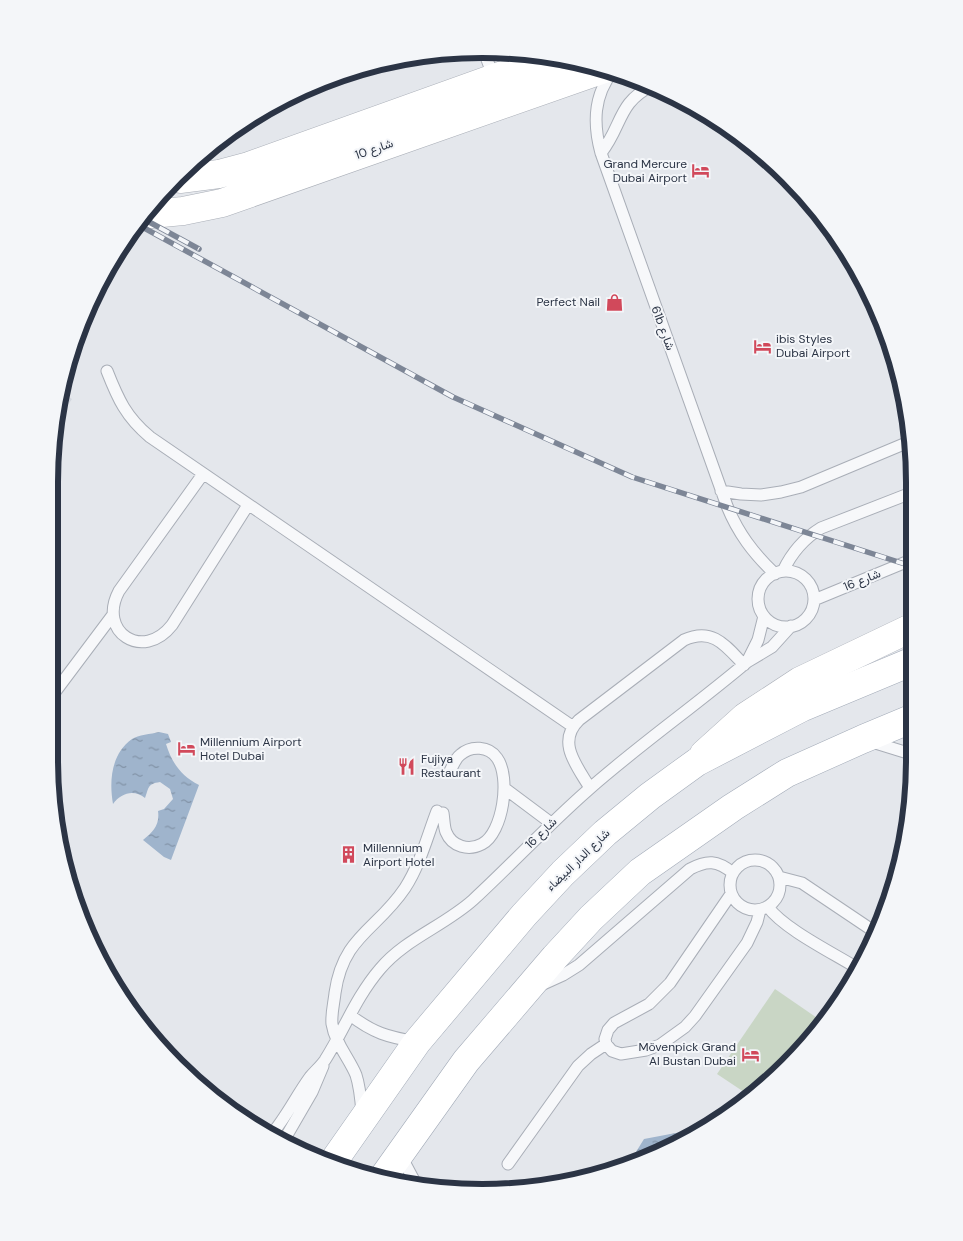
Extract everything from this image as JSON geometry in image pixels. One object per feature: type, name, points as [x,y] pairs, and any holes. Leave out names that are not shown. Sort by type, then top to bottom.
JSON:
[{"type":"main road","points":[[186,178],[219,174],[249,166],[540,62]]},
{"type":"main road","name":"شارع 10","points":[[153,214],[183,211],[222,203],[593,73]]},
{"type":"main road","points":[[697,762],[745,717],[779,694],[800,681],[906,630]]},
{"type":"main road","name":"شارع الدار البيضاء","points":[[336,1158],[417,1042],[524,915],[563,873],[605,833],[650,796],[697,762],[803,708],[863,680],[906,664]]},
{"type":"main road","points":[[387,1172],[466,1061],[591,918],[640,872],[733,807],[787,774],[906,721]]},
{"type":"lane","points":[[486,58],[494,78]]},
{"type":"lane","name":"61b شارع","points":[[608,77],[599,96],[595,115],[600,153],[735,526],[760,560],[779,572]]},
{"type":"lane","points":[[600,153],[611,138],[627,105],[643,90]]},
{"type":"lane","points":[[107,371],[119,402],[132,422],[150,437],[572,726]]},
{"type":"lane","points":[[721,491],[754,494],[781,492],[801,486],[904,445]]},
{"type":"lane","points":[[203,474],[113,602],[112,616],[117,628],[126,637],[139,642],[152,642],[164,636],[248,505]]},
{"type":"lane","points":[[779,572],[798,546],[815,532],[906,496]]},
{"type":"lane","name":"شارع 16","points":[[324,1062],[368,984],[394,954],[444,922],[473,899],[590,788],[746,664],[772,647],[791,626],[803,622],[811,612],[814,600],[906,562]]},
{"type":"lane","points":[[779,572],[791,572],[805,579],[813,592],[814,600]]},
{"type":"lane","name":"شارع 16","points":[[746,664],[758,640],[764,616],[758,597],[761,588],[767,579],[779,572]]},
{"type":"lane","points":[[58,688],[112,616]]},
{"type":"lane","points":[[764,616],[776,625],[791,626]]},
{"type":"lane","points":[[590,788],[568,744],[568,735],[572,726],[684,640],[694,635],[716,638],[746,664]]},
{"type":"lane","points":[[863,739],[906,753]]},
{"type":"lane","points":[[363,1119],[360,1089],[356,1076],[337,1039],[332,1023],[337,979],[342,965],[357,940],[392,904],[413,875],[440,812],[446,833],[453,842],[463,848],[475,848],[486,842],[496,825],[503,804],[502,768],[498,758],[489,751],[478,748],[467,750],[458,756],[450,771]]},
{"type":"lane","points":[[504,788],[551,823]]},
{"type":"lane","points":[[731,894],[670,983],[649,1004],[614,1024],[608,1030],[605,1039],[606,1044],[612,1051],[621,1054],[631,1054],[660,1045],[685,1027],[695,1016],[747,943],[764,909],[779,894],[780,885],[774,869],[766,863],[757,860],[747,861],[733,873],[730,883],[731,894],[736,902],[743,908],[764,909],[853,965]]},
{"type":"lane","points":[[527,989],[546,983],[579,965],[690,869],[700,863],[712,862],[724,866],[733,873]]},
{"type":"lane","points":[[778,877],[802,883],[870,929]]},
{"type":"lane","points":[[350,1015],[361,1024],[388,1037],[417,1042]]},
{"type":"lane","points":[[508,1164],[578,1066],[606,1044]]},
{"type":"lane","points":[[275,1130],[310,1078],[324,1062]]},
{"type":"lane","points":[[286,1136],[312,1092],[324,1062]]},
{"type":"lane","points":[[400,1154],[413,1178]]},
{"type":"shaded area","points":[[67,396],[72,399],[64,411]]},
{"type":"green space","points":[[775,989],[818,1018],[781,1059],[744,1092],[717,1074]]},
{"type":"water","points":[[159,732],[168,734],[171,742],[166,744],[178,768],[199,785],[171,860],[164,857],[143,840],[155,828],[158,820],[158,811],[164,809],[173,799],[170,789],[160,782],[156,783],[149,787],[145,798],[132,793],[120,797],[113,804],[111,786],[113,768],[125,745],[132,739]]},
{"type":"water","points":[[681,1132],[682,1133],[634,1155],[644,1139]]},
{"type":"railway","points":[[147,221],[199,249]]},
{"type":"railway","points":[[142,227],[453,397],[632,477],[906,564]]},
{"type":"place","name":"Grand Mercure Dubai Airport","points":[[701,171]]},
{"type":"place","name":"Perfect Nail","points":[[614,302]]},
{"type":"place","name":"ibis Styles Dubai Airport","points":[[762,346]]},
{"type":"place","name":"Millennium Airport Hotel Dubai","points":[[186,749]]},
{"type":"place","name":"Fujiya Restaurant","points":[[407,766]]},
{"type":"place","name":"Millennium Airport Hotel","points":[[349,855]]},
{"type":"place","name":"Mövenpick Grand Al Bustan Dubai","points":[[750,1054]]}]
